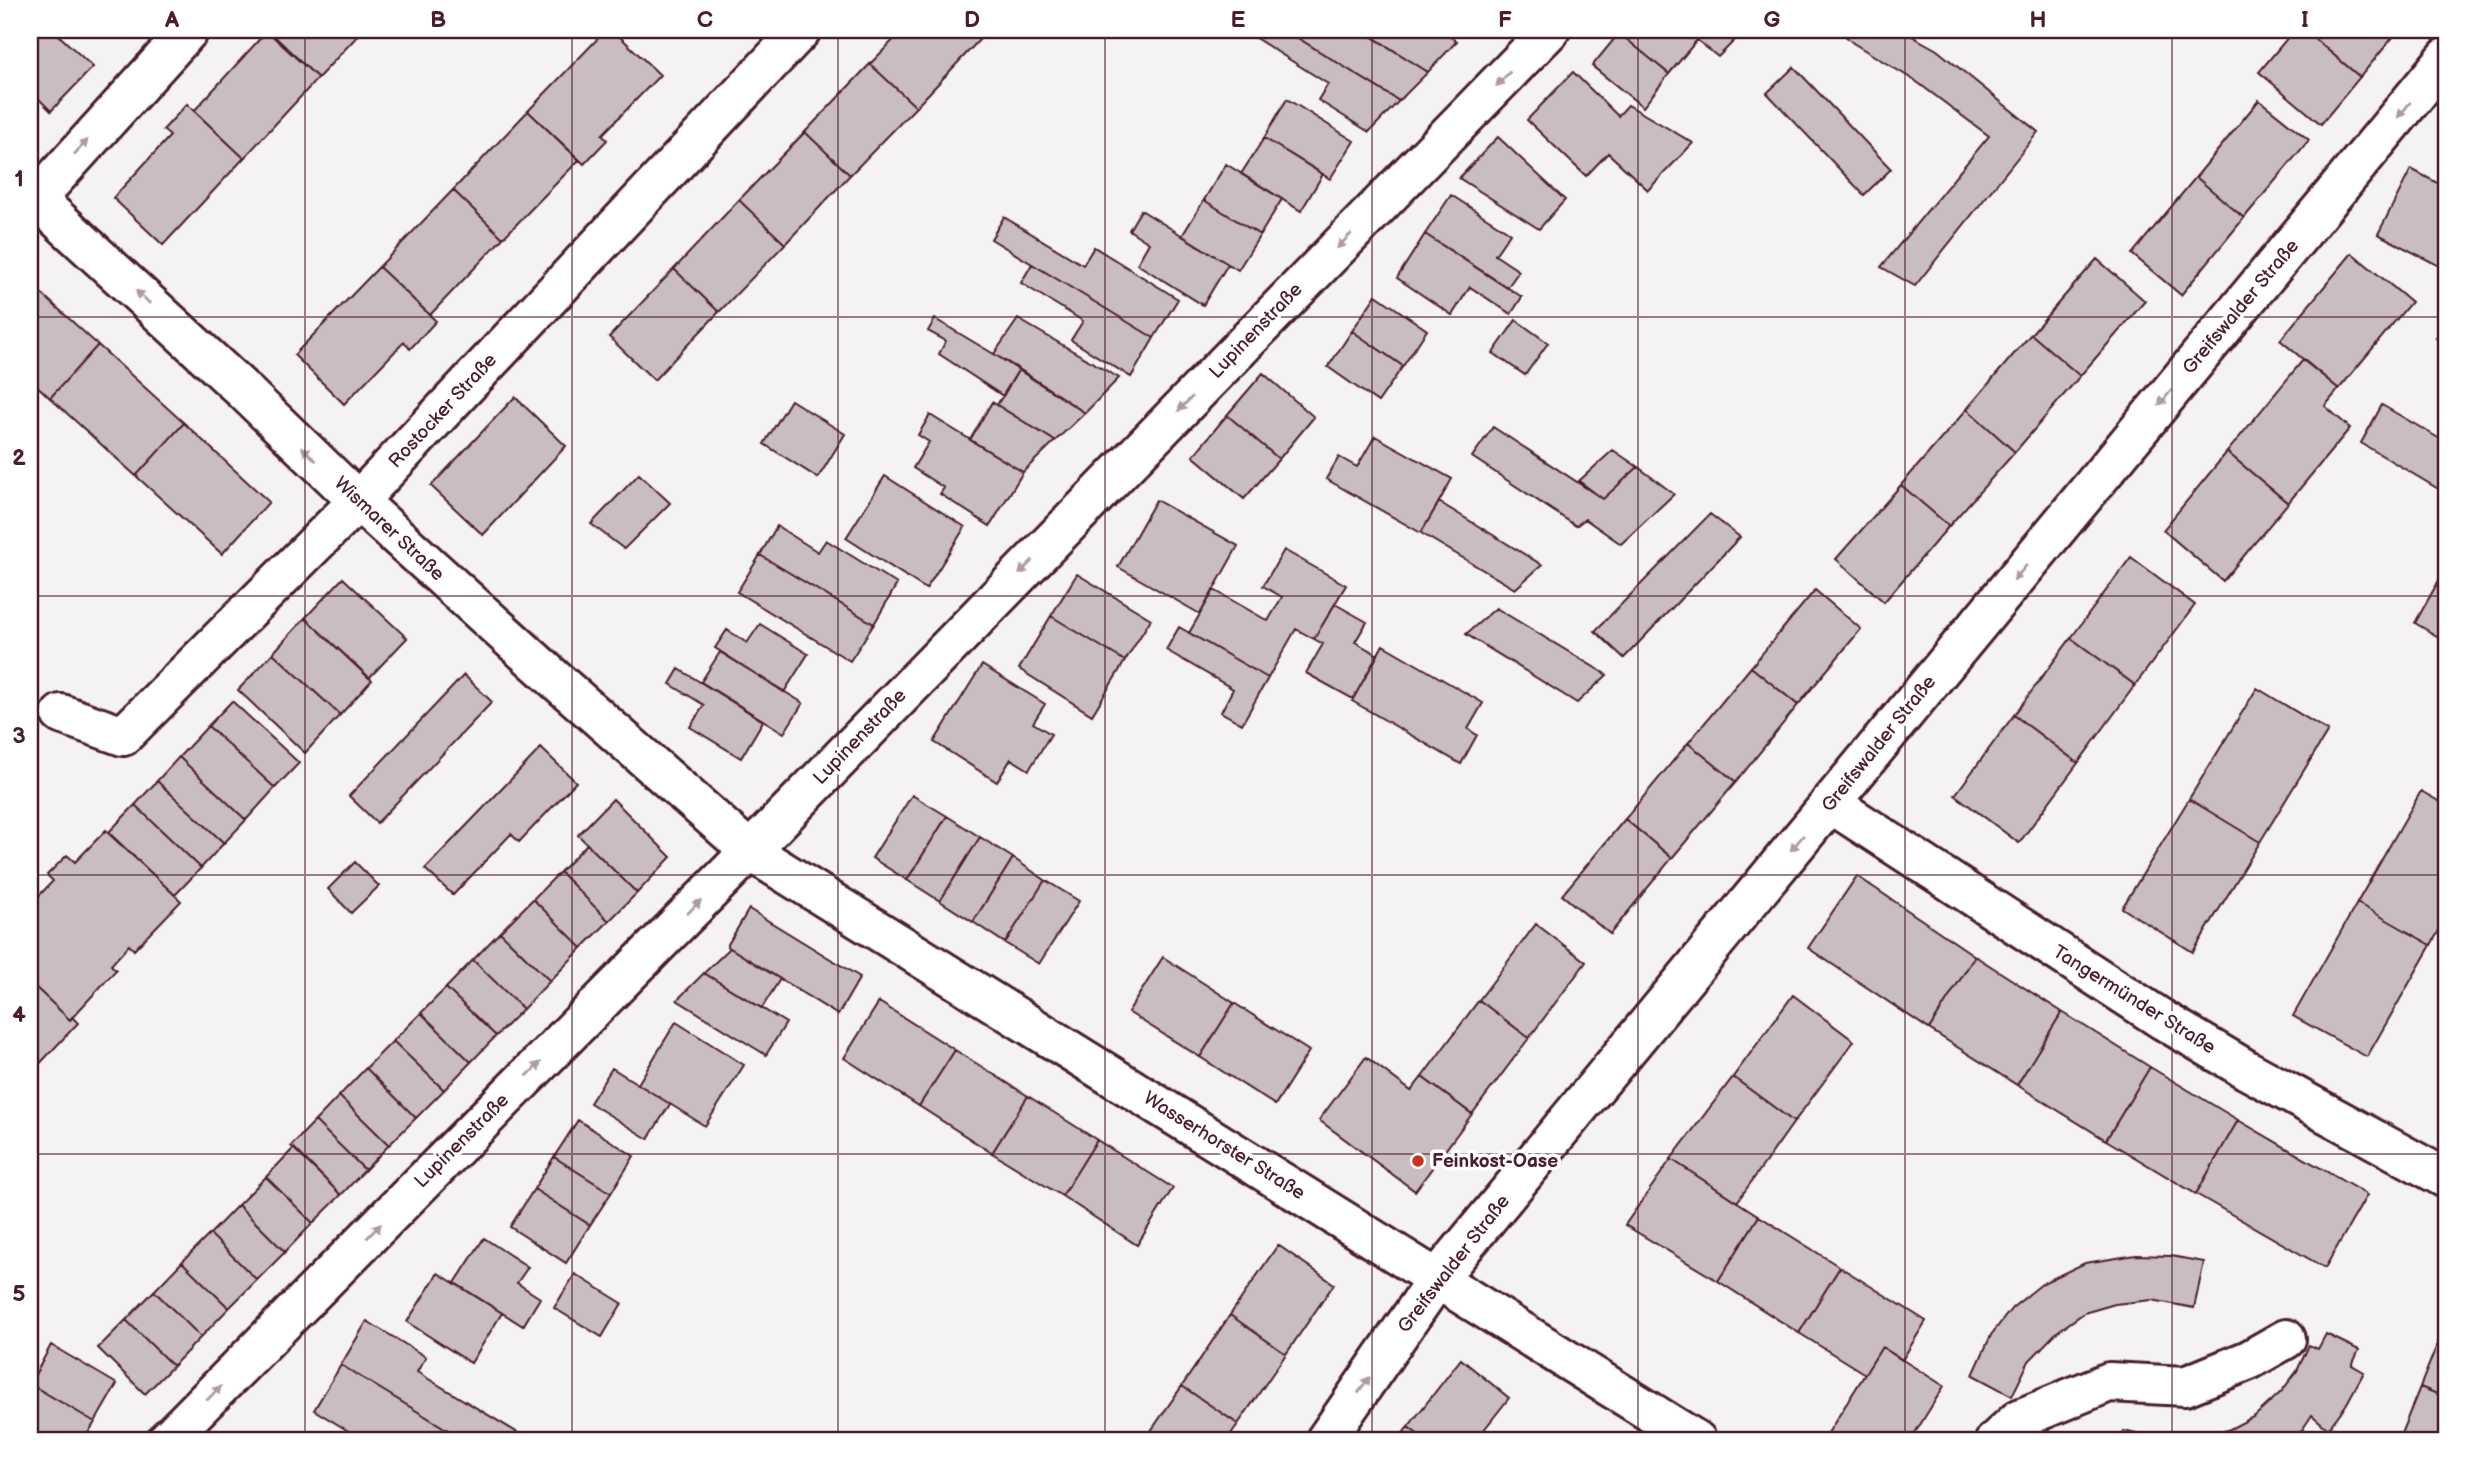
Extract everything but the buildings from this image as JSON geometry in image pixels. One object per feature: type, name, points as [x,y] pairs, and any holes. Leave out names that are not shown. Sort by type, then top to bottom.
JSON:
[{"type":"street","name":"Wismarer Straße","points":[[188,30],[36,199],[234,381],[358,501],[750,851]]},
{"type":"street","name":"Rostocker Straße","points":[[61,714],[123,736],[358,501],[801,30]]},
{"type":"street","name":"Lupinenstraße","points":[[166,1441],[750,851],[1550,30]]},
{"type":"street","name":"Greifswalder Straße","points":[[1325,1441],[1437,1279],[2447,57]]},
{"type":"street","name":"Tangermünder Straße","points":[[1830,803],[2163,1020],[2247,1070],[2447,1179]]},
{"type":"street","name":"Wasserhorster Straße","points":[[750,851],[1697,1441]]},
{"type":"street","points":[[1995,1441],[2019,1419],[2109,1382],[2185,1387],[2249,1360],[2286,1339]]},
{"type":"place","name":"Feinkost-Oase","points":[[1418,1161]]}]
